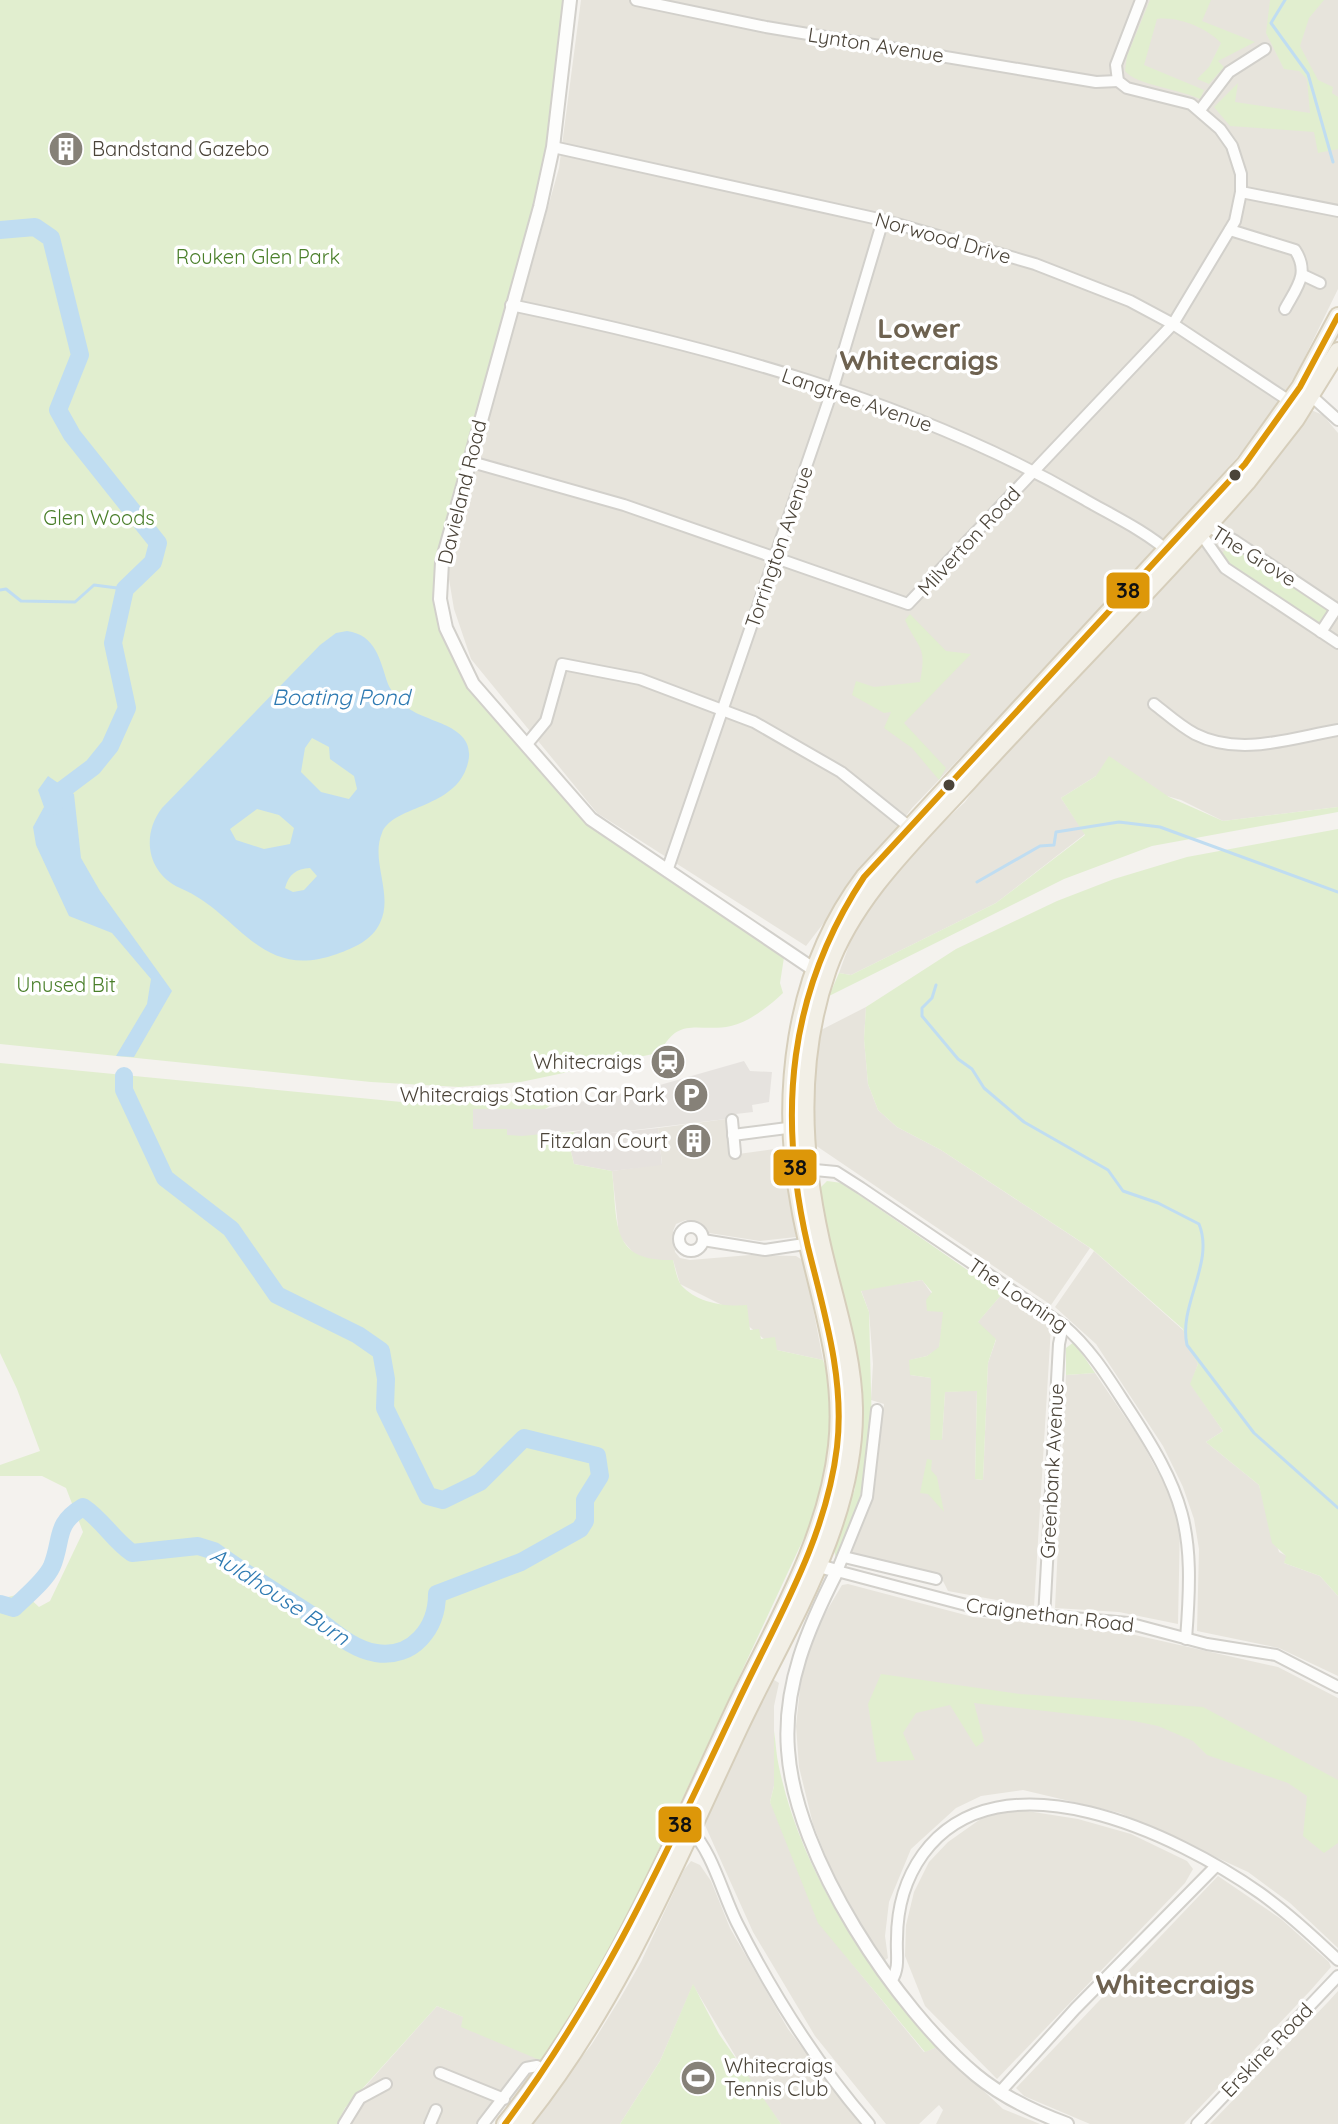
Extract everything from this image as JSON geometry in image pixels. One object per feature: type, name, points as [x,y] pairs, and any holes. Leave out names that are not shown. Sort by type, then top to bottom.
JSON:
[{"type":"main road","points":[[1306,391],[1338,316]]},
{"type":"main road","points":[[521,2124],[622,1962],[844,1492],[854,1407],[848,1354],[815,1242],[801,1169],[799,1127],[806,1070],[805,1032],[818,978],[870,882],[1106,624],[1255,472],[1306,391],[1338,351]]},
{"type":"main road","points":[[505,2124],[551,2075]]},
{"type":"street","name":"Davieland Road","points":[[570,0],[553,147],[442,562],[440,599],[446,628],[473,684],[591,819],[818,978]]},
{"type":"street","name":"Lynton Avenue","points":[[636,0],[813,35],[1096,82],[1118,81]]},
{"type":"street","points":[[1118,81],[1116,65],[1141,0]]},
{"type":"street","points":[[1200,110],[1229,72],[1265,49]]},
{"type":"street","name":"Milverton Road","points":[[468,461],[624,505],[908,604],[1173,324],[1230,230],[1241,192],[1232,146],[1200,110],[1182,101],[1127,88],[1118,81]]},
{"type":"street","name":"Norwood Drive","points":[[553,147],[883,220],[1046,268],[1130,301],[1173,324],[1296,406]]},
{"type":"street","points":[[1264,196],[1268,183]]},
{"type":"street","points":[[1241,192],[1338,211]]},
{"type":"street","name":"Torrington Avenue","points":[[667,871],[832,391],[883,220]]},
{"type":"street","points":[[1230,230],[1295,250],[1304,266],[1303,275],[1285,309]]},
{"type":"street","points":[[1303,275],[1320,283]]},
{"type":"street","name":"Langtree Avenue","points":[[511,305],[725,357],[931,424],[1034,471],[1172,555]]},
{"type":"street","points":[[1306,391],[1338,420]]},
{"type":"street","name":"The Grove","points":[[1201,527],[1337,609],[1321,632]]},
{"type":"street","name":"The Grove","points":[[1201,527],[1225,568],[1338,643]]},
{"type":"street","points":[[527,744],[546,721],[562,664],[640,679],[723,708],[782,737],[841,772],[915,831]]},
{"type":"street","points":[[1154,704],[1194,733],[1228,744],[1265,744],[1338,730]]},
{"type":"street","points":[[732,1120],[735,1153]]},
{"type":"street","points":[[733,1135],[799,1127]]},
{"type":"street","name":"The Loaning","points":[[801,1169],[836,1172],[1063,1325],[1089,1349],[1148,1436],[1178,1497],[1189,1541],[1191,1571],[1186,1639]]},
{"type":"street","points":[[703,1240],[765,1250],[815,1242]]},
{"type":"street","name":"Greenbank Avenue","points":[[1044,1618],[1059,1344],[1063,1325]]},
{"type":"street","points":[[877,1410],[867,1497],[844,1557],[813,1618],[798,1661],[789,1703],[789,1768],[821,1862],[852,1925],[892,1980],[965,2064],[1024,2108],[1067,2124]]},
{"type":"street","points":[[844,1557],[936,1579]]},
{"type":"street","name":"Craignethan Road","points":[[811,1563],[985,1610],[1044,1618],[1128,1623],[1186,1639],[1276,1655],[1338,1687]]},
{"type":"street","points":[[892,1980],[898,1970],[901,1904],[912,1871],[941,1835],[981,1811],[1010,1804],[1070,1809],[1156,1836],[1216,1866],[1281,1908],[1338,1960]]},
{"type":"street","points":[[687,1827],[774,1991],[820,2061],[869,2124]]},
{"type":"street","points":[[1000,2092],[1075,2009],[1216,1866]]},
{"type":"street","name":"Erskine Road","points":[[1197,2124],[1338,1976]]},
{"type":"street","points":[[483,2124],[526,2068],[537,2066],[551,2075]]},
{"type":"street","points":[[440,2073],[504,2099]]},
{"type":"street","points":[[344,2124],[360,2098],[386,2084]]},
{"type":"street","points":[[430,2124],[436,2110]]},
{"type":"shaded area","points":[[581,0],[1338,0],[1338,289],[1300,367],[1267,422],[1155,554],[912,808],[806,946],[597,813],[471,659],[454,609],[447,567],[559,168]]},
{"type":"shaded area","points":[[1311,410],[1323,415],[1338,433],[1338,807],[1223,821],[1181,800],[1096,776],[1061,798],[1085,834],[996,903],[851,975],[839,973],[856,926],[913,851],[965,802],[990,767]]},
{"type":"shaded area","points":[[866,1007],[864,1039],[868,1084],[878,1110],[897,1127],[941,1150],[1090,1248],[1051,1305],[815,1145],[813,1094],[819,1031]]},
{"type":"shaded area","name":"Whitecraigs Station Car Park","points":[[744,1061],[750,1071],[772,1072],[769,1102],[752,1105],[753,1112],[727,1115],[726,1119],[585,1136],[583,1130],[522,1136],[507,1135],[507,1129],[473,1129],[473,1109],[545,1109],[653,1087]]},
{"type":"shaded area","points":[[726,1119],[731,1155],[782,1148],[796,1237],[760,1241],[709,1233],[695,1222],[686,1220],[676,1224],[673,1231],[675,1252],[680,1258],[690,1260],[750,1255],[796,1256],[804,1261],[823,1360],[777,1350],[726,1307],[680,1284],[673,1260],[648,1261],[635,1255],[619,1236],[612,1171],[662,1164],[658,1128]]},
{"type":"shaded area","points":[[658,1128],[662,1165],[612,1171],[574,1164],[570,1148],[574,1132],[583,1130],[585,1136]]},
{"type":"shaded area","points":[[1094,1251],[1184,1331],[1198,1364],[1191,1384],[1223,1431],[1206,1442],[1259,1485],[1279,1552],[1287,1556],[1284,1563],[1320,1576],[1338,1596],[1338,1676],[1279,1648],[1197,1631],[1199,1549],[1194,1519],[1183,1487],[1163,1446],[1096,1344],[1055,1307]]},
{"type":"shaded area","points":[[922,1280],[944,1311],[941,1335],[939,1348],[927,1356],[910,1360],[910,1375],[931,1378],[931,1440],[942,1440],[945,1392],[977,1390],[975,1479],[983,1480],[988,1363],[996,1340],[977,1323],[1002,1294],[1051,1327],[1034,1607],[948,1591],[941,1577],[851,1553],[875,1484],[884,1404],[871,1400],[873,1364],[869,1312],[861,1290]]},
{"type":"shaded area","points":[[1095,1373],[1140,1439],[1169,1493],[1180,1524],[1178,1624],[1119,1612],[1055,1608],[1066,1375]]},
{"type":"shaded area","points":[[842,1585],[973,1617],[1126,1633],[1278,1667],[1338,1698],[1338,1948],[1290,1903],[1248,1872],[1120,1813],[1023,1790],[981,1796],[956,1808],[911,1849],[889,1902],[885,1936],[888,1958],[884,1961],[858,1922],[830,1867],[813,1824],[799,1767],[796,1726],[801,1679],[816,1629]]},
{"type":"shaded area","points":[[771,1678],[779,1683],[774,1706],[774,1786],[770,1802],[845,1955],[924,2052],[937,2047],[1003,2109],[1040,2124],[936,2124],[943,2110],[939,2105],[919,2124],[886,2124],[815,2036],[753,1932],[704,1823]]},
{"type":"shaded area","points":[[1015,1809],[1078,1819],[1131,1834],[1187,1861],[1193,1869],[1185,1883],[997,2079],[925,2006],[905,1956],[906,1925],[914,1892],[929,1862],[948,1842],[982,1818]]},
{"type":"shaded area","points":[[691,1861],[700,1865],[711,1881],[730,1928],[788,2029],[860,2124],[781,2124],[755,2089],[693,1985],[660,2061],[620,2124],[530,2124],[592,2044],[621,1997]]},
{"type":"shaded area","points":[[1218,1876],[1281,1919],[1331,1967],[1184,2124],[1090,2124],[1024,2096],[1016,2088]]},
{"type":"shaded area","points":[[1338,1991],[1338,2124],[1210,2124],[1328,2002]]},
{"type":"shaded area","points":[[437,2006],[550,2053],[490,2124],[337,2124],[345,2109]]},
{"type":"green space","name":"Rouken Glen Park","points":[[0,0],[570,0],[553,147],[468,461],[440,599],[458,656],[591,819],[785,951],[780,983],[783,993],[766,1008],[746,1021],[731,1026],[683,1029],[668,1040],[661,1051],[653,1054],[521,1082],[459,1087],[371,1082],[0,1044]]},
{"type":"green space","points":[[1150,0],[1211,0],[1202,21],[1255,42],[1218,61],[1224,67],[1209,84],[1197,79],[1209,67],[1221,43],[1192,24],[1174,19],[1157,19],[1144,65],[1204,90],[1200,99],[1139,80],[1125,71],[1127,56]]},
{"type":"green space","points":[[1270,0],[1324,0],[1309,18],[1300,46],[1318,80],[1333,87],[1332,93],[1338,97],[1338,149],[1318,153],[1314,132],[1230,126],[1214,107],[1238,83],[1235,102],[1310,113],[1307,79],[1299,71],[1284,69],[1266,33]]},
{"type":"green space","points":[[1229,547],[1238,547],[1329,608],[1318,625],[1222,559],[1223,552]]},
{"type":"green space","points":[[910,614],[946,651],[971,654],[904,723],[946,768],[939,780],[912,748],[884,728],[891,712],[884,713],[852,695],[856,681],[874,687],[920,682],[922,654],[905,620]]},
{"type":"green space","points":[[1109,756],[1169,797],[1223,821],[1338,807],[1338,812],[1152,846],[1064,879],[829,996],[839,973],[851,975],[996,903],[1085,835],[1061,798],[1096,776]]},
{"type":"green space","points":[[1338,829],[1338,1596],[1320,1576],[1284,1563],[1286,1556],[1272,1543],[1259,1485],[1206,1442],[1223,1431],[1190,1384],[1198,1364],[1187,1345],[1183,1329],[1092,1249],[941,1150],[897,1127],[878,1110],[868,1084],[864,1039],[866,1007],[956,949],[1057,901],[1114,879],[1187,857]]},
{"type":"green space","points":[[0,1063],[412,1103],[552,1097],[554,1103],[545,1109],[473,1109],[522,1130],[574,1132],[570,1148],[574,1164],[612,1171],[617,1222],[627,1246],[637,1254],[652,1259],[673,1260],[681,1285],[703,1300],[747,1305],[750,1330],[759,1329],[761,1339],[775,1337],[777,1350],[823,1360],[831,1400],[830,1422],[825,1466],[809,1527],[623,1926],[550,2053],[542,2061],[461,2027],[463,2017],[437,2006],[345,2108],[337,2124],[0,2124],[0,1599],[24,1593],[39,1607],[50,1601],[83,1532],[66,1488],[42,1476],[0,1476],[0,1465],[40,1451],[0,1353]]},
{"type":"green space","points":[[827,1181],[842,1183],[1002,1294],[978,1322],[996,1339],[988,1363],[983,1480],[975,1479],[977,1391],[945,1392],[942,1440],[930,1440],[931,1378],[910,1375],[909,1360],[927,1356],[939,1347],[943,1312],[927,1311],[926,1300],[932,1292],[922,1280],[861,1291],[869,1312],[872,1430],[857,1514],[838,1564],[833,1548],[855,1489],[861,1391],[819,1197],[820,1188]]},
{"type":"green space","points":[[1074,1342],[1095,1373],[1066,1375],[1066,1348]]},
{"type":"green space","points":[[927,1459],[932,1460],[931,1470],[937,1477],[944,1512],[928,1494],[920,1493]]},
{"type":"green space","points":[[881,1674],[1020,1694],[1203,1707],[1338,1780],[1338,1843],[1324,1853],[1303,1836],[1307,1796],[1288,1783],[1207,1755],[1193,1741],[1158,1726],[1134,1721],[974,1703],[984,1741],[976,1747],[950,1705],[916,1713],[903,1733],[915,1760],[877,1762],[868,1704]]},
{"type":"green space","points":[[774,1731],[789,1806],[820,1881],[885,1985],[937,2047],[925,2052],[818,1923],[770,1802],[774,1786]]},
{"type":"green space","name":"Whitecraigs Tennis Club","points":[[693,1984],[719,2034],[781,2124],[620,2124],[660,2061]]},
{"type":"water","name":"Boating Pond","points":[[336,633],[357,633],[371,643],[396,696],[416,713],[460,734],[467,743],[469,754],[466,769],[448,792],[397,817],[382,833],[379,855],[384,912],[372,934],[356,946],[337,954],[310,960],[288,959],[252,941],[201,899],[160,873],[151,852],[151,830],[162,808],[320,645]],"holes":[[[312,738],[329,747],[330,759],[354,776],[357,789],[349,799],[321,792],[301,772],[305,748]],[[257,809],[279,815],[294,828],[290,844],[264,849],[236,840],[230,829]],[[310,868],[317,876],[304,890],[293,892],[285,888],[297,871]]]},
{"type":"water","points":[[48,776],[74,794],[81,858],[100,891],[172,991],[134,1057],[116,1056],[147,1004],[151,979],[112,933],[69,916],[36,845],[33,827],[44,807],[38,790]]},
{"type":"waterway","points":[[1285,0],[1271,23],[1308,74],[1333,162]]},
{"type":"waterway","points":[[0,230],[35,227],[51,238],[80,355],[58,410],[72,435],[158,543],[153,562],[125,589],[113,643],[127,708],[110,746],[93,767],[53,797],[54,806]]},
{"type":"waterway","points":[[0,590],[6,589],[21,601],[75,602],[94,585],[125,589]]},
{"type":"waterway","points":[[977,882],[1040,846],[1054,845],[1056,832],[1119,822],[1160,827],[1338,892]]},
{"type":"waterway","points":[[936,985],[932,998],[922,1008],[922,1016],[958,1059],[972,1069],[984,1088],[1024,1122],[1108,1170],[1123,1191],[1158,1203],[1199,1224],[1203,1254],[1187,1315],[1187,1345],[1254,1433],[1338,1508]]},
{"type":"waterway","name":"Auldhouse Burn","points":[[0,1604],[14,1608],[45,1577],[52,1566],[63,1526],[83,1507],[132,1553],[198,1546],[214,1551],[357,1647],[389,1654],[412,1646],[420,1638],[433,1618],[437,1594],[521,1562],[580,1529],[585,1521],[585,1500],[600,1476],[597,1456],[524,1438],[480,1482],[443,1500],[428,1496],[385,1408],[386,1379],[381,1351],[358,1335],[277,1295],[231,1229],[165,1178],[124,1090],[124,1076]]},
{"type":"transit line","name":"38","points":[[505,2124],[573,2023],[632,1920],[783,1611],[822,1515],[837,1447],[838,1396],[832,1346],[798,1198],[792,1102],[796,1055],[805,1010],[819,965],[839,920],[864,877],[1245,464],[1300,387],[1338,316]]},
{"type":"place","name":"Bandstand Gazebo","points":[[66,149]]},
{"type":"place","name":"Whitecraigs","points":[[668,1062]]},
{"type":"place","name":"Whitecraigs Station Car Park","points":[[691,1095]]},
{"type":"place","name":"Fitzalan Court","points":[[694,1141]]},
{"type":"place","name":"Whitecraigs Tennis Club","points":[[698,2078]]},
{"type":"district","name":"Lower Whitecraigs","points":[[919,344]]},
{"type":"district","name":"Whitecraigs","points":[[1175,1984]]},
{"type":"park label","name":"Glen Woods","points":[[99,518]]},
{"type":"park label","name":"Unused Bit","points":[[66,985]]}]
